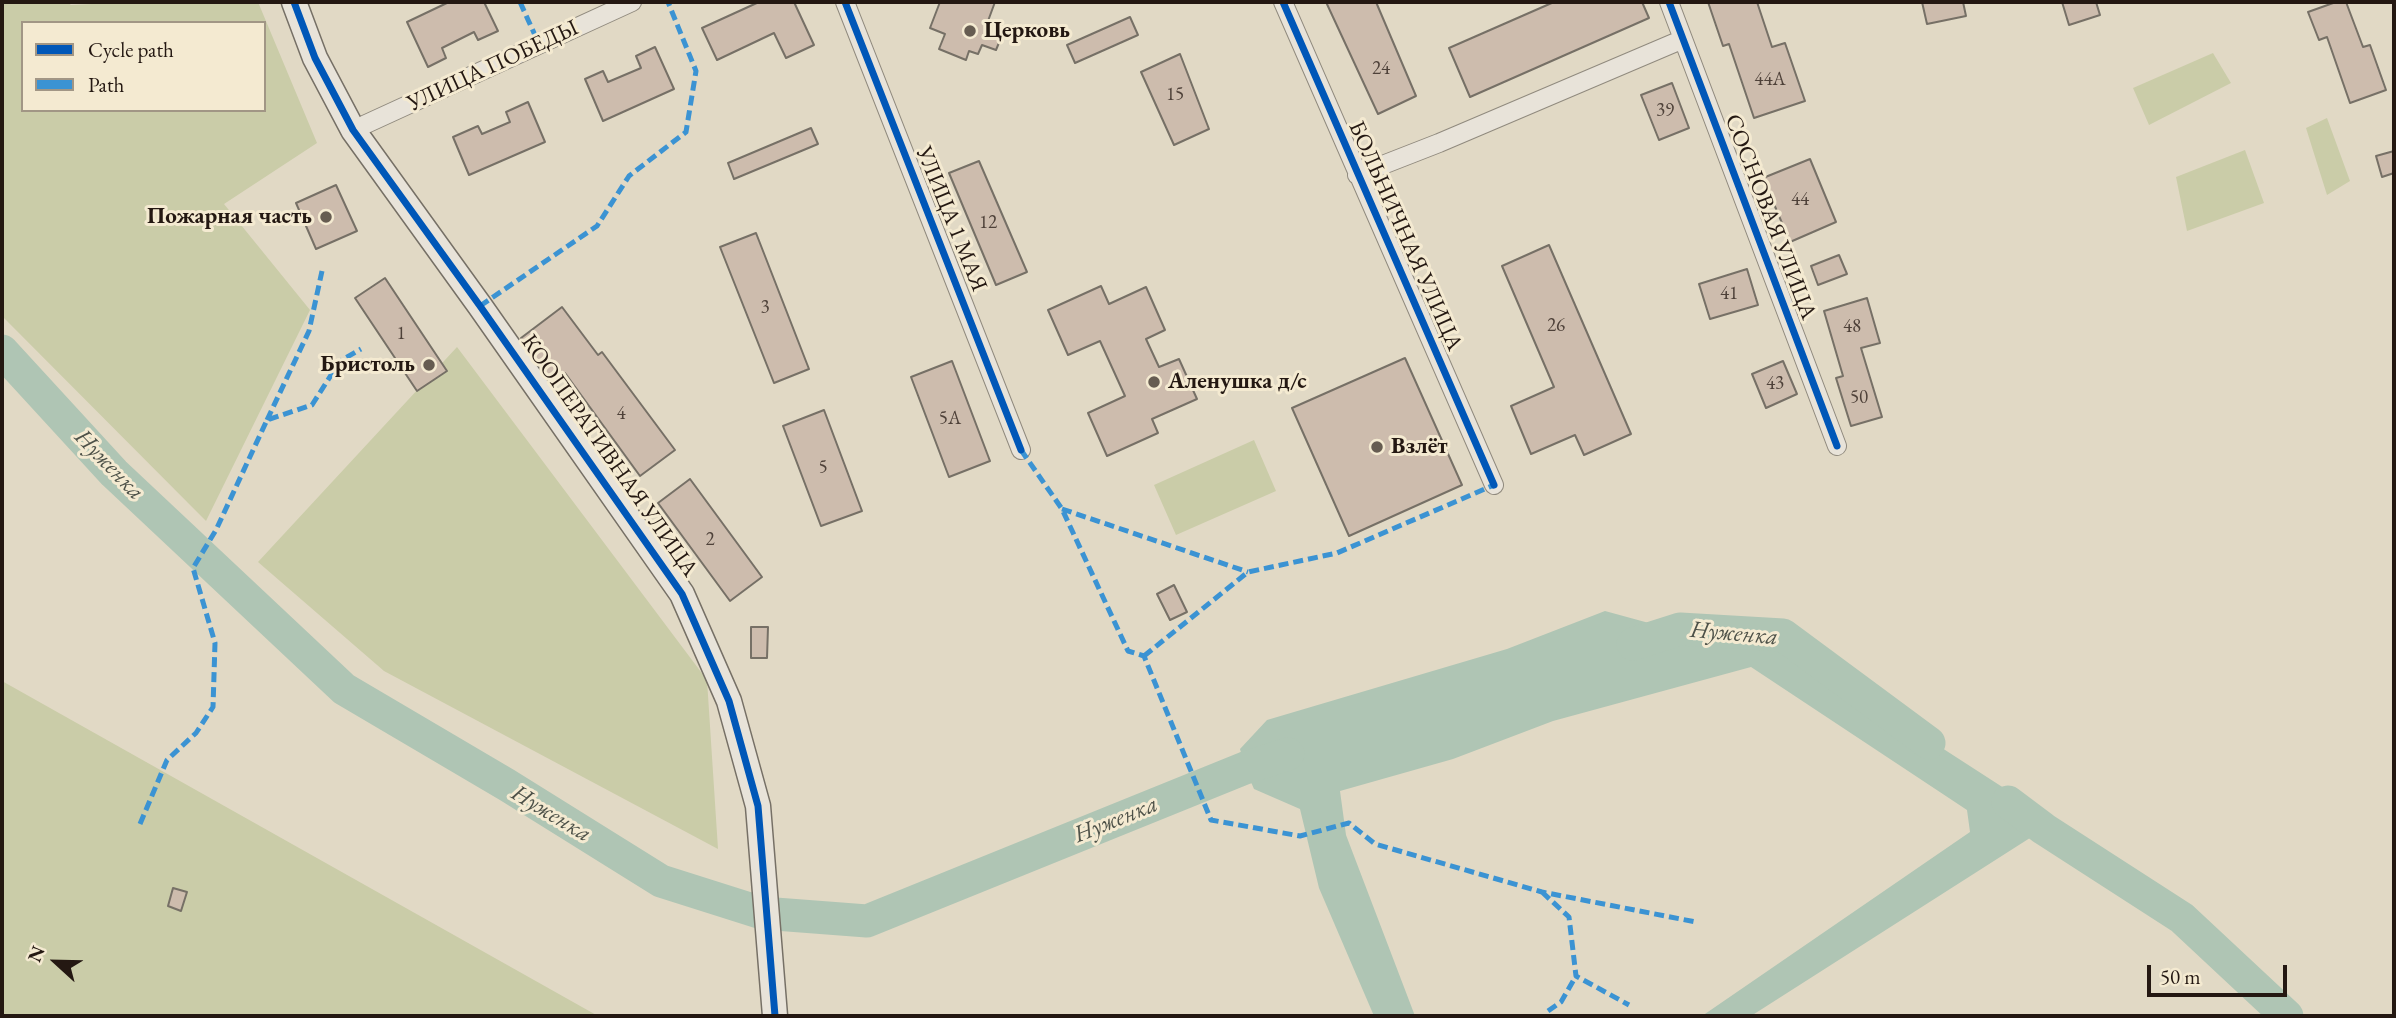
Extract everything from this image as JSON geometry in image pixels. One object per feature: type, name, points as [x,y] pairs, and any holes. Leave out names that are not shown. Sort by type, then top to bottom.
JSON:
[{"type":"street","name":"КООПЕРАТИВНАЯ УЛИЦА","points":[[294,2],[315,58],[353,130],[682,594],[729,701],[758,806],[775,1016]]},
{"type":"street","name":"УЛИЦА ПОБЕДЫ","points":[[353,130],[632,2]]},
{"type":"street","name":"УЛИЦА 1 МАЯ","points":[[845,2],[1021,450]]},
{"type":"street","name":"БОЛЬНИЧНАЯ УЛИЦА","points":[[1283,2],[1494,485]]},
{"type":"street","name":"СОСНОВАЯ УЛИЦА","points":[[1668,2],[1837,446]]},
{"type":"street","points":[[1357,175],[1681,40]]},
{"type":"shaded area","points":[[2,2],[67,2],[71,5],[258,2],[266,21],[21,21],[21,112],[266,112],[266,21],[317,143],[224,204],[310,310],[206,521],[2,316]]},
{"type":"shaded area","points":[[2213,53],[2231,83],[2149,125],[2133,88]]},
{"type":"shaded area","points":[[2327,118],[2350,181],[2327,195],[2306,128]]},
{"type":"shaded area","points":[[2245,150],[2264,203],[2187,231],[2176,177]]},
{"type":"shaded area","points":[[457,347],[707,680],[718,849],[384,671],[258,562]]},
{"type":"shaded area","points":[[1254,440],[1276,491],[1176,535],[1154,485]]},
{"type":"shaded area","points":[[1605,611],[1700,637],[1778,642],[2024,801],[2044,829],[1751,1016],[1702,1016],[1970,832],[1967,810],[1751,667],[1553,721],[1453,759],[1340,791],[1346,835],[1415,1016],[1374,1016],[1319,888],[1300,809],[1254,789],[1240,749],[1267,720],[1507,649]]},
{"type":"shaded area","points":[[2,681],[598,1016],[2,1016]]},
{"type":"building","points":[[449,2],[484,2],[498,31],[478,40],[474,32],[442,48],[446,58],[428,67],[407,22]]},
{"type":"building","points":[[759,2],[794,2],[814,45],[786,58],[774,33],[717,60],[702,28]]},
{"type":"building","name":"Церковь","points":[[940,2],[995,2],[988,21],[1005,28],[996,50],[982,45],[978,54],[969,51],[966,60],[939,49],[945,34],[930,28]]},
{"type":"building","points":[[1326,2],[1376,2],[1416,96],[1378,114]]},
{"type":"building","points":[[1554,2],[1642,2],[1649,18],[1470,97],[1449,48]]},
{"type":"building","points":[[1708,2],[1757,2],[1772,47],[1785,43],[1805,101],[1754,118],[1729,44],[1723,46]]},
{"type":"building","points":[[1922,2],[1963,2],[1966,16],[1927,24]]},
{"type":"building","points":[[2062,2],[2096,2],[2100,15],[2069,25]]},
{"type":"building","points":[[2336,2],[2346,2],[2363,47],[2370,45],[2386,90],[2350,103],[2327,37],[2319,40],[2308,12]]},
{"type":"building","points":[[1130,17],[1138,35],[1075,63],[1067,45]]},
{"type":"building","points":[[655,47],[674,89],[603,121],[585,79],[603,71],[608,82],[641,68],[636,56]]},
{"type":"building","points":[[1180,54],[1209,129],[1174,145],[1141,72]]},
{"type":"building","points":[[1672,83],[1689,128],[1659,140],[1641,95]]},
{"type":"building","points":[[528,102],[545,142],[469,175],[453,137],[478,126],[482,134],[510,122],[506,112]]},
{"type":"building","points":[[811,128],[818,144],[734,179],[728,163]]},
{"type":"building","points":[[2394,151],[2394,173],[2382,177],[2376,156]]},
{"type":"building","points":[[1810,159],[1836,222],[1790,242],[1763,178]]},
{"type":"building","points":[[979,161],[1027,272],[996,285],[949,173]]},
{"type":"building","name":"Пожарная часть","points":[[336,185],[357,231],[316,249],[296,203]]},
{"type":"building","points":[[756,233],[809,369],[774,383],[720,247]]},
{"type":"building","points":[[1549,245],[1631,434],[1584,455],[1575,435],[1531,454],[1511,406],[1554,387],[1502,266]]},
{"type":"building","points":[[1839,255],[1847,274],[1818,285],[1811,266]]},
{"type":"building","points":[[1747,269],[1758,305],[1710,319],[1699,284]]},
{"type":"building","points":[[385,278],[447,371],[417,391],[355,298]]},
{"type":"building","name":"Аленушка д/с","points":[[1101,286],[1109,304],[1146,287],[1165,330],[1146,339],[1159,367],[1179,359],[1197,399],[1152,419],[1158,433],[1107,456],[1088,413],[1125,396],[1100,341],[1068,355],[1048,310]]},
{"type":"building","points":[[1867,298],[1880,343],[1861,348],[1882,417],[1851,426],[1836,378],[1843,376],[1824,311]]},
{"type":"building","points":[[562,307],[598,355],[602,352],[675,450],[640,476],[565,373],[552,382],[521,338]]},
{"type":"building","name":"Взлёт","points":[[1405,358],[1462,485],[1349,536],[1292,408]]},
{"type":"building","points":[[952,361],[990,461],[949,477],[911,377]]},
{"type":"building","points":[[1783,361],[1797,394],[1766,408],[1752,374]]},
{"type":"building","points":[[824,410],[862,511],[821,526],[783,426]]},
{"type":"building","points":[[690,479],[762,577],[730,601],[658,503]]},
{"type":"building","points":[[1174,585],[1187,612],[1170,620],[1157,594]]},
{"type":"building","points":[[751,627],[768,627],[767,658],[751,658]]},
{"type":"building","points":[[173,888],[187,892],[181,911],[168,906]]},
{"type":"waterway","name":"Нуженка","points":[[2,351],[114,473],[344,689],[507,785],[661,881],[762,913],[867,921],[1245,768],[1288,754]]},
{"type":"waterway","name":"Нуженка","points":[[1633,644],[1680,629],[1783,635],[1929,743]]},
{"type":"waterway","name":"Нуженка","points":[[2008,802],[2044,829],[2182,918],[2287,1016]]},
{"type":"marked path","points":[[520,2],[539,44]]},
{"type":"marked path","points":[[480,306],[597,226],[629,176],[686,132],[696,71],[668,2]]},
{"type":"marked path","points":[[267,420],[309,331],[322,271]]},
{"type":"marked path","points":[[140,824],[167,760],[196,733],[213,707],[215,643],[193,568],[216,530],[267,420],[312,405],[340,361],[361,349]]},
{"type":"marked path","points":[[1021,450],[1062,509],[1128,651],[1144,656],[1211,820],[1300,836],[1349,823],[1375,844],[1542,892],[1696,922]]},
{"type":"marked path","points":[[1144,656],[1248,572],[1337,553],[1494,485]]},
{"type":"marked path","points":[[1062,509],[1248,572]]},
{"type":"marked path","points":[[1542,892],[1569,917],[1576,976],[1629,1005]]},
{"type":"marked path","points":[[1548,1011],[1561,1002],[1576,976]]},
{"type":"cycle path","points":[[294,2],[315,58],[353,130],[682,594],[729,701],[758,806],[775,1016]]},
{"type":"cycle path","points":[[845,2],[1021,450]]},
{"type":"cycle path","points":[[1283,2],[1494,485]]},
{"type":"cycle path","points":[[1669,2],[1837,446]]},
{"type":"place","name":"Церковь","points":[[970,31]]},
{"type":"place","name":"Пожарная часть","points":[[326,217]]},
{"type":"place","name":"Бристоль","points":[[429,365]]},
{"type":"place","name":"Аленушка д/с","points":[[1154,382]]},
{"type":"place","name":"Взлёт","points":[[1377,447]]}]
